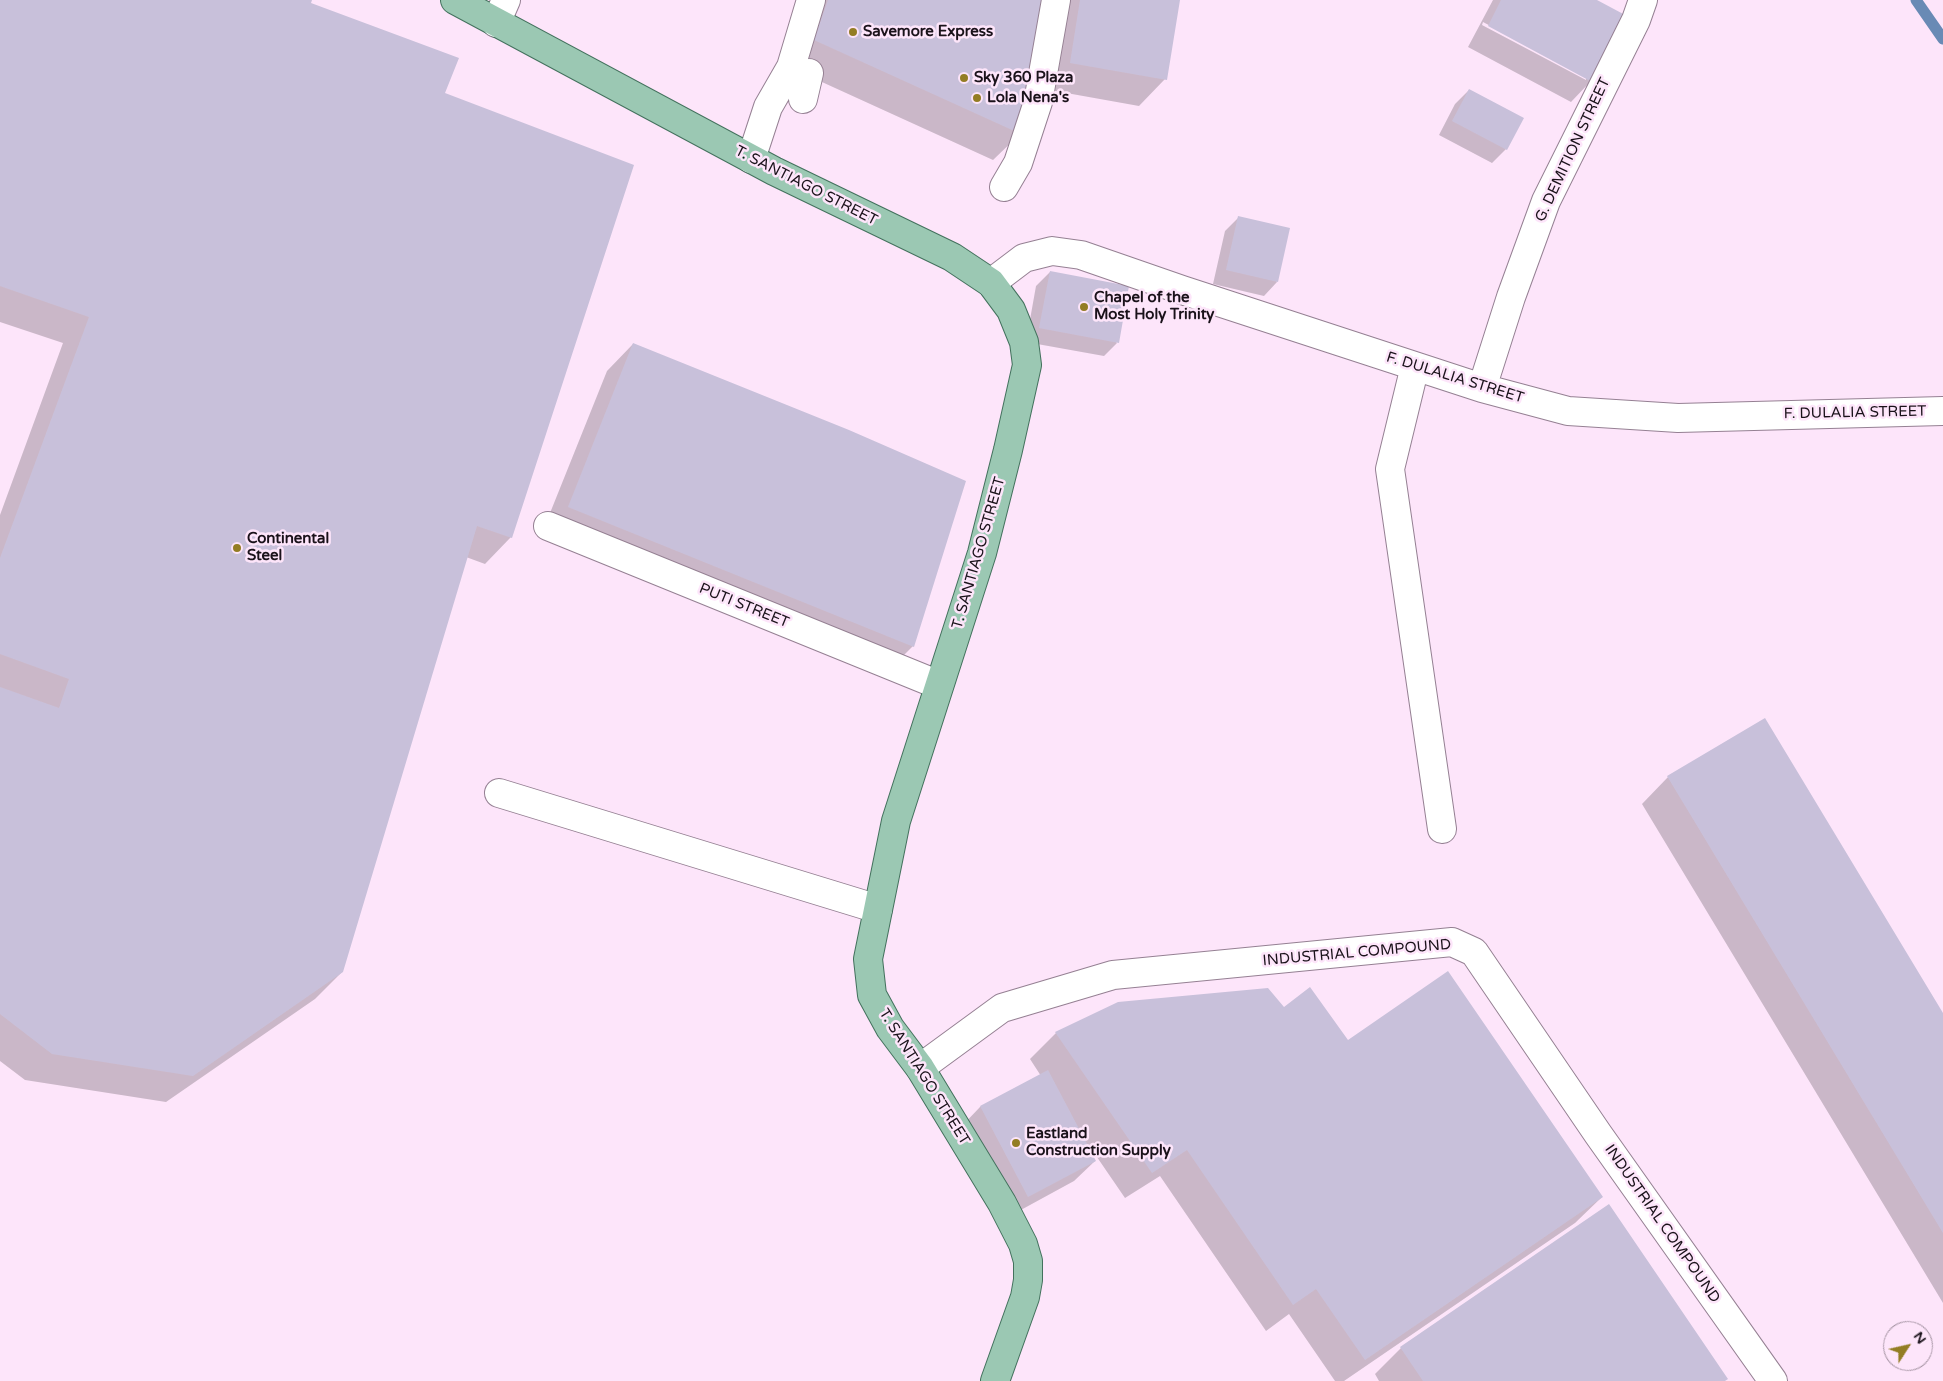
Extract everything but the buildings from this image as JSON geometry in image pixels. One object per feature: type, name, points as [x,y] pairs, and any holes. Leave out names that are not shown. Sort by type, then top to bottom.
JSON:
[{"type":"main road","name":"T. SANTIAGO STREET","points":[[455,0],[501,12],[751,159],[952,257],[991,283],[1011,310],[1024,342],[1027,365],[982,553],[896,821],[868,959],[872,995],[890,1028],[920,1068],[1002,1203],[1023,1244],[1028,1261],[1028,1280],[1025,1297],[995,1381]]},
{"type":"street","points":[[751,159],[768,107],[791,67],[811,0]]},
{"type":"street","points":[[1004,187],[1018,163],[1038,102],[1056,0]]},
{"type":"street","name":"G. DEMITION STREET","points":[[1482,388],[1511,297],[1546,201],[1636,20],[1643,0]]},
{"type":"street","points":[[803,100],[810,73]]},
{"type":"street","name":"F. DULALIA STREET","points":[[991,283],[1024,258],[1052,252],[1080,255],[1482,388],[1568,411],[1678,418],[1943,411]]},
{"type":"street","points":[[1415,366],[1390,469],[1442,829]]},
{"type":"street","name":"PUTI STREET","points":[[548,526],[939,685]]},
{"type":"street","points":[[499,793],[878,909]]},
{"type":"street","name":"INDUSTRIAL COMPOUND","points":[[920,1068],[1002,1008],[1113,975],[1452,942],[1474,952],[1598,1134],[1773,1381]]},
{"type":"waterway","points":[[1916,0],[1943,39]]},
{"type":"place","name":"Savemore Express","points":[[853,32]]},
{"type":"place","name":"Sky 360 Plaza","points":[[964,78]]},
{"type":"place","name":"Lola Nena's","points":[[977,98]]},
{"type":"place","name":"Chapel of the Most Holy Trinity","points":[[1084,307]]},
{"type":"place","name":"Continental Steel","points":[[237,548]]},
{"type":"place","name":"Eastland Construction Supply","points":[[1016,1143]]}]
